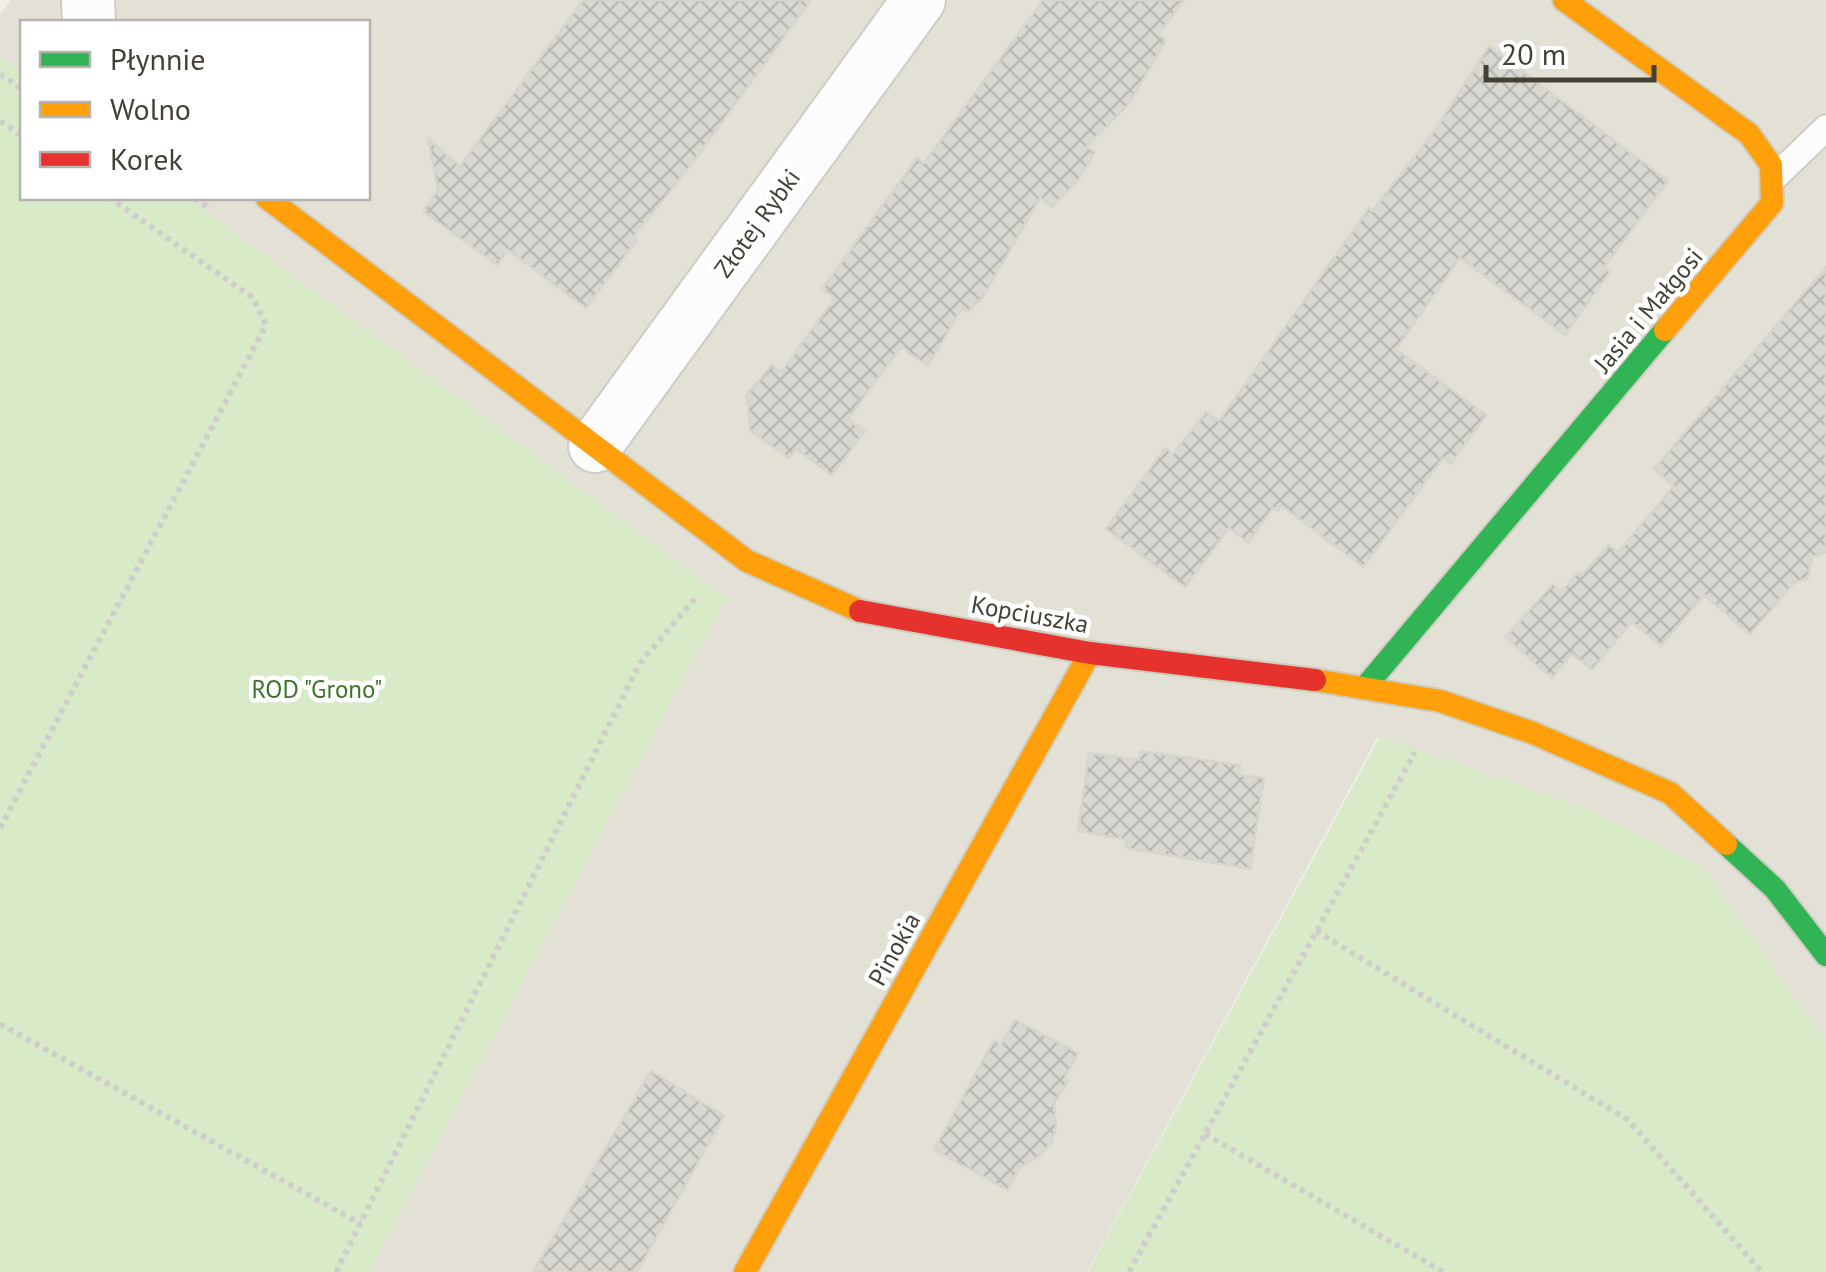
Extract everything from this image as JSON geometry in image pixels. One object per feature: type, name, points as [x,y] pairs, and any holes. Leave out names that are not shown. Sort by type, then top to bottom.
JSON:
[{"type":"street","name":"Złotej Rybki","points":[[595,446],[919,0]]},
{"type":"street","points":[[1564,0],[1749,134],[1768,154],[1774,178]]},
{"type":"street","name":"Jasia i Małgosi","points":[[1366,686],[1755,226],[1772,203],[1774,178]]},
{"type":"street","name":"Kopciuszka","points":[[270,200],[747,560],[851,609],[1090,653],[1366,686],[1440,701],[1532,733],[1670,793],[1775,889],[1826,955]]},
{"type":"street","name":"Pinokia","points":[[745,1272],[1090,653]]},
{"type":"lane","points":[[1774,178],[1826,128]]},
{"type":"path","points":[[0,828],[266,326],[253,298],[113,200]]},
{"type":"path","points":[[336,1272],[640,663],[717,573],[747,560]]},
{"type":"path","points":[[1129,1272],[1440,701]]},
{"type":"path","points":[[1316,931],[1628,1120],[1762,1272]]},
{"type":"path","points":[[0,1024],[361,1224]]},
{"type":"path","points":[[1205,1134],[1443,1272]]},
{"type":"shaded area","points":[[11,0],[1826,0],[1826,1043],[1593,813],[1377,738],[1087,1272],[369,1272],[726,598],[192,200],[370,200],[370,20],[20,20],[20,72],[0,57],[0,14]]},
{"type":"green space","name":"ROD \"Grono\"","points":[[0,57],[20,72],[20,200],[192,200],[726,598],[369,1272],[0,1272]]},
{"type":"green space","points":[[1380,737],[1596,812],[1702,866],[1826,1042],[1826,1272],[1088,1272]]},
{"type":"building","points":[[583,0],[811,0],[688,169],[633,237],[637,240],[586,308],[508,250],[497,265],[423,211],[438,190],[428,139],[460,166]]},
{"type":"building","points":[[1043,0],[1184,0],[1158,35],[1166,40],[1129,104],[1086,147],[1095,152],[1079,179],[1052,207],[1040,198],[983,297],[968,312],[962,308],[928,366],[901,347],[848,419],[865,431],[832,475],[796,449],[789,458],[750,431],[747,394],[772,365],[781,372],[835,298],[822,289],[917,158],[924,163]]},
{"type":"building","points":[[1489,46],[1668,181],[1604,267],[1610,272],[1565,335],[1460,258],[1396,349],[1486,415],[1451,464],[1443,458],[1363,567],[1282,506],[1278,511],[1273,508],[1248,543],[1229,528],[1185,587],[1106,529],[1165,448],[1173,454],[1206,412],[1219,421],[1369,208],[1372,211],[1435,130]]},
{"type":"building","points":[[1826,267],[1826,552],[1812,557],[1808,578],[1794,583],[1750,634],[1704,595],[1661,646],[1632,622],[1592,670],[1572,654],[1552,678],[1505,637],[1553,584],[1561,592],[1609,545],[1618,552],[1674,486],[1654,469]]},
{"type":"building","points":[[1140,751],[1240,765],[1239,775],[1264,778],[1250,869],[1126,848],[1127,840],[1078,831],[1089,753],[1139,760]]},
{"type":"building","points":[[1015,1020],[1078,1053],[1054,1104],[1056,1128],[1052,1142],[1042,1154],[1020,1167],[1008,1190],[934,1150],[994,1040],[1001,1044]]},
{"type":"building","points":[[651,1071],[724,1116],[637,1272],[533,1272]]},
{"type":"traffic: fast","points":[[1366,686],[1665,330]]},
{"type":"traffic: fast","points":[[1726,844],[1775,889],[1826,955]]},
{"type":"traffic: slow","points":[[1564,0],[1749,134],[1771,165],[1772,203],[1665,330]]},
{"type":"traffic: slow","points":[[270,200],[747,561],[860,611]]},
{"type":"traffic: slow","points":[[745,1272],[1090,653]]},
{"type":"traffic: slow","points":[[1315,680],[1440,701],[1533,733],[1670,793],[1726,844]]},
{"type":"traffic: jam","points":[[860,611],[1090,653],[1315,680]]}]
